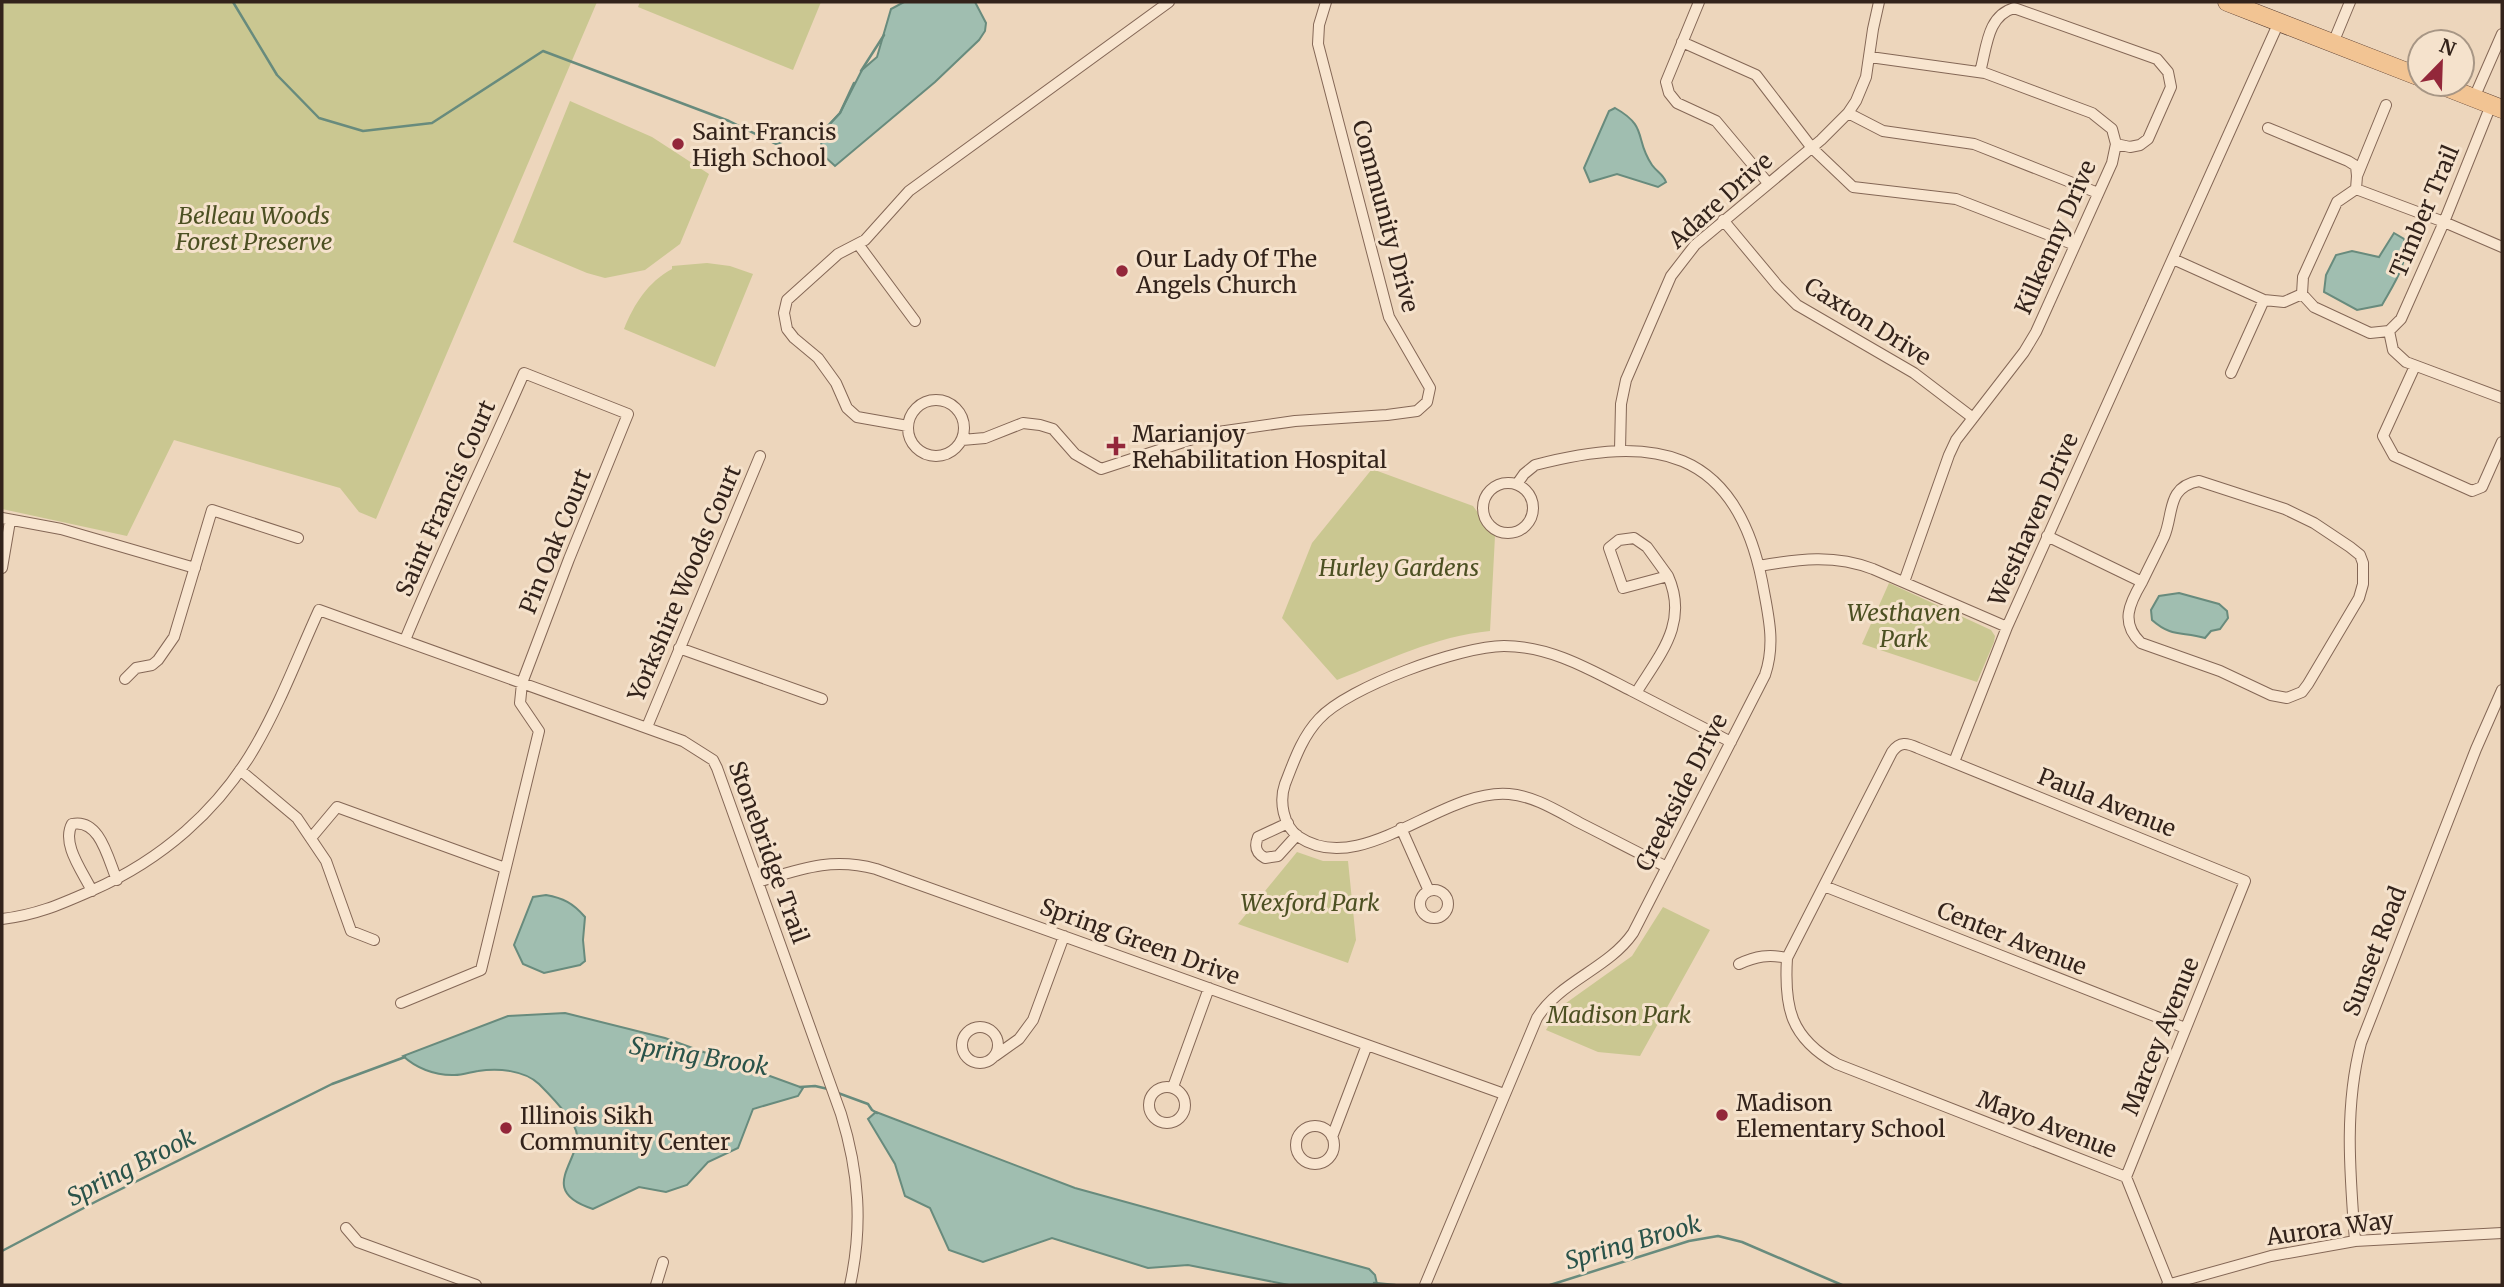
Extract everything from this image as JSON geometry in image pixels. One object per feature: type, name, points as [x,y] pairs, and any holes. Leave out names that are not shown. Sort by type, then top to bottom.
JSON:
[{"type":"main road","points":[[2227,2],[2406,72]]},
{"type":"street","points":[[962,440],[964,420],[959,411],[943,401],[923,403],[915,408],[908,426],[857,417],[847,408],[836,383],[818,358],[787,329],[784,313],[787,300],[838,254],[865,240],[908,191],[1169,2]]},
{"type":"street","name":"Community Drive","points":[[908,426],[912,443],[925,455],[943,456],[951,453],[962,440],[985,438],[1023,423],[1040,425],[1053,429],[1075,454],[1101,469],[1211,433],[1295,421],[1397,414],[1417,411],[1427,402],[1430,388],[1389,317],[1318,44],[1319,25],[1326,2]]},
{"type":"street","points":[[1699,2],[1666,82],[1669,93],[1677,103],[1716,121],[1768,183]]},
{"type":"street","name":"Adare Drive","points":[[1620,450],[1621,404],[1626,380],[1663,292],[1681,261],[1695,245],[1812,148],[1849,113],[1864,85],[1879,2]]},
{"type":"street","points":[[2333,43],[2350,2]]},
{"type":"street","points":[[1980,72],[1991,29],[2004,11],[2014,8],[2157,59],[2168,72],[2171,87],[2148,139],[2140,145],[2130,147],[2116,144]]},
{"type":"street","name":"Westhaven Drive","points":[[1954,762],[2007,627],[2279,22]]},
{"type":"street","name":"Timber Trail","points":[[2389,331],[2401,319],[2444,222],[2489,104],[2502,34]]},
{"type":"street","points":[[1682,42],[1756,75],[1812,148],[1853,187],[1956,199],[2075,245]]},
{"type":"street","name":"Kilkenny Drive","points":[[1870,58],[1980,72],[1999,77],[2092,113],[2112,129],[2116,144],[2112,163],[2031,342],[1956,440],[1904,583]]},
{"type":"street","points":[[2357,176],[2386,105]]},
{"type":"street","points":[[1849,113],[1883,131],[1974,144],[2098,193]]},
{"type":"street","points":[[2268,128],[2356,166],[2356,189]]},
{"type":"street","points":[[2356,189],[2502,247]]},
{"type":"street","points":[[2356,189],[2337,202],[2303,277],[2302,294],[2314,307],[2370,333],[2389,331],[2393,349],[2406,362],[2502,398]]},
{"type":"street","name":"Caxton Drive","points":[[1723,220],[1797,305],[1914,373],[1973,418]]},
{"type":"street","points":[[858,244],[915,321]]},
{"type":"street","points":[[2173,259],[2264,300],[2284,302],[2302,294]]},
{"type":"street","points":[[2231,373],[2264,300]]},
{"type":"street","points":[[2415,366],[2383,436],[2394,456],[2472,491],[2482,487],[2502,442]]},
{"type":"street","name":"Saint Francis Court","points":[[405,640],[524,373],[628,414]]},
{"type":"street","name":"Pin Oak Court","points":[[522,683],[628,414]]},
{"type":"street","name":"Creekside Drive","points":[[1426,1284],[1533,1025],[1542,1009],[1561,991],[1622,947],[1633,933],[1765,675],[1771,653],[1771,626],[1759,566],[1740,512],[1711,479],[1688,464],[1665,455],[1620,450],[1535,465],[1517,484]]},
{"type":"street","name":"Yorkshire Woods Court","points":[[646,727],[760,456]]},
{"type":"street","points":[[2199,481],[2268,502],[2314,523],[2360,555],[2365,572],[2359,598],[2352,613],[2314,675],[2302,692],[2287,698],[2271,695],[2220,671],[2141,643],[2134,637],[2127,621],[2131,602],[2142,582],[2165,536],[2171,504],[2176,495],[2189,482],[2199,481]]},
{"type":"street","name":"Creekside Drive","points":[[1517,484],[1531,497],[1532,516],[1527,525],[1519,531],[1499,531],[1485,519],[1484,499],[1497,485],[1517,484]]},
{"type":"street","points":[[125,679],[136,668],[152,665],[169,646],[179,624],[212,510],[298,538]]},
{"type":"street","points":[[2,568],[6,519],[61,529],[195,568]]},
{"type":"street","points":[[2048,536],[2142,582]]},
{"type":"street","points":[[1636,693],[1674,629],[1676,594],[1668,576],[1647,547],[1634,538],[1619,540],[1609,548],[1623,588],[1668,576]]},
{"type":"street","points":[[1759,566],[1811,558],[1836,559],[1863,565],[2007,627]]},
{"type":"street","name":"Stonebridge Trail","points":[[240,770],[263,732],[318,610],[683,741],[713,760],[841,1114],[855,1165],[859,1207],[858,1246],[850,1285]]},
{"type":"street","points":[[1667,867],[1541,802],[1520,795],[1494,794],[1473,798],[1376,839],[1339,848],[1310,843],[1297,835],[1288,824],[1283,812],[1283,788],[1302,742],[1320,718],[1342,701],[1441,657],[1487,647],[1530,648],[1568,659],[1731,742]]},
{"type":"street","points":[[679,648],[822,699]]},
{"type":"street","points":[[401,1003],[481,970],[538,731],[520,703],[522,683]]},
{"type":"street","name":"Sunset Road","points":[[2356,1241],[2350,1174],[2350,1122],[2353,1076],[2361,1043],[2476,749],[2502,690]]},
{"type":"street","points":[[1739,964],[1755,957],[1772,955],[1787,958],[1895,748],[1907,743],[1954,762]]},
{"type":"street","name":"Paula Avenue","points":[[1954,762],[2245,881]]},
{"type":"street","points":[[2,919],[32,915],[117,880],[183,834],[220,797],[240,770],[297,818],[326,860],[351,931],[374,940]]},
{"type":"street","points":[[311,838],[337,807],[505,868]]},
{"type":"street","points":[[92,891],[70,845],[68,832],[72,824],[82,822],[91,826],[101,841],[117,880]]},
{"type":"street","points":[[1288,824],[1258,837],[1258,854],[1265,858],[1278,856],[1297,835]]},
{"type":"street","points":[[1401,828],[1429,891]]},
{"type":"street","name":"Spring Green Drive","points":[[758,882],[823,864],[862,865],[1504,1094]]},
{"type":"street","name":"Marcey Avenue","points":[[2126,1177],[2245,881]]},
{"type":"street","name":"Center Avenue","points":[[1824,886],[2185,1028]]},
{"type":"street","points":[[995,1056],[1019,1039],[1033,1020],[1064,936]]},
{"type":"street","name":"Mayo Avenue","points":[[1787,958],[1786,989],[1790,1015],[1803,1037],[1826,1058],[2126,1177]]},
{"type":"street","points":[[1173,1087],[1209,988]]},
{"type":"street","points":[[1332,1137],[1367,1045]]},
{"type":"street","points":[[2126,1177],[2168,1284]]},
{"type":"street","points":[[345,1228],[358,1242],[475,1285]]},
{"type":"street","name":"Aurora Way","points":[[2168,1284],[2271,1256],[2356,1241],[2502,1233]]},
{"type":"street","points":[[656,1285],[663,1262]]},
{"type":"green space","name":"Belleau Woods Forest Preserve","points":[[2,2],[597,2],[376,519],[359,512],[340,488],[174,440],[127,536],[2,509]]},
{"type":"green space","points":[[640,2],[821,2],[793,70],[638,7]]},
{"type":"green space","points":[[570,101],[652,137],[709,174],[680,244],[645,270],[605,278],[513,242]]},
{"type":"green space","points":[[707,263],[730,266],[753,274],[715,367],[624,329],[643,294],[656,280],[672,269],[672,266]]},
{"type":"green space","name":"Hurley Gardens","points":[[1372,469],[1473,506],[1495,536],[1490,631],[1431,644],[1337,680],[1282,618],[1312,543]]},
{"type":"green space","name":"Westhaven Park","points":[[1889,583],[1991,630],[1995,636],[1994,642],[1977,682],[1862,644]]},
{"type":"green space","name":"Wexford Park","points":[[1297,852],[1323,861],[1348,861],[1356,940],[1348,963],[1238,924]]},
{"type":"green space","name":"Madison Park","points":[[1663,907],[1710,930],[1640,1056],[1598,1052],[1546,1030],[1559,1008],[1632,956]]},
{"type":"water","points":[[904,2],[975,2],[986,23],[985,31],[935,82],[835,166],[823,155],[821,142],[825,129],[840,113],[862,70],[877,57],[891,9]]},
{"type":"water","points":[[1615,108],[1633,121],[1637,128],[1647,156],[1666,182],[1658,187],[1617,174],[1590,182],[1584,168],[1609,111]]},
{"type":"water","points":[[2394,233],[2404,239],[2405,256],[2382,305],[2357,310],[2324,292],[2326,275],[2336,255],[2352,251],[2379,257]]},
{"type":"water","points":[[2179,593],[2219,604],[2227,611],[2228,618],[2220,629],[2211,631],[2205,638],[2159,626],[2152,620],[2151,610],[2159,596]]},
{"type":"water","points":[[546,895],[567,902],[585,917],[585,961],[580,965],[544,973],[523,964],[514,945],[533,897]]},
{"type":"water","points":[[565,1013],[665,1038],[803,1088],[798,1096],[753,1109],[738,1148],[708,1162],[687,1185],[666,1192],[639,1187],[593,1209],[576,1202],[567,1194],[565,1176],[577,1135],[567,1115],[533,1079],[502,1070],[439,1074],[419,1067],[403,1056],[508,1016]]},
{"type":"water","points":[[876,1112],[1075,1188],[1369,1269],[1375,1275],[1377,1284],[1289,1285],[1188,1265],[1148,1268],[1052,1238],[983,1262],[949,1250],[930,1208],[905,1196],[895,1164],[868,1119]]},
{"type":"waterway","points":[[233,2],[277,75],[319,118],[363,131],[432,123],[543,51],[729,121],[776,144],[825,129],[840,113],[854,83]]},
{"type":"waterway","points":[[861,71],[884,35]]},
{"type":"waterway","name":"Spring Brook","points":[[2,1251],[332,1084],[405,1057]]},
{"type":"waterway","name":"Spring Brook","points":[[800,1087],[828,1089]]},
{"type":"waterway","name":"Spring Brook","points":[[838,1093],[868,1104],[877,1113]]},
{"type":"waterway","name":"Spring Brook","points":[[1550,1285],[1689,1241],[1718,1236],[1742,1242],[1842,1285]]},
{"type":"waterway","name":"Spring Brook","points":[[1374,1283],[1395,1285]]},
{"type":"place","name":"Saint Francis High School","points":[[678,144]]},
{"type":"place","name":"Our Lady Of The Angels Church","points":[[1122,271]]},
{"type":"place","name":"Marianjoy Rehabilitation Hospital","points":[[1116,446]]},
{"type":"place","name":"Madison Elementary School","points":[[1722,1115]]},
{"type":"place","name":"Illinois Sikh Community Center","points":[[506,1128]]}]
